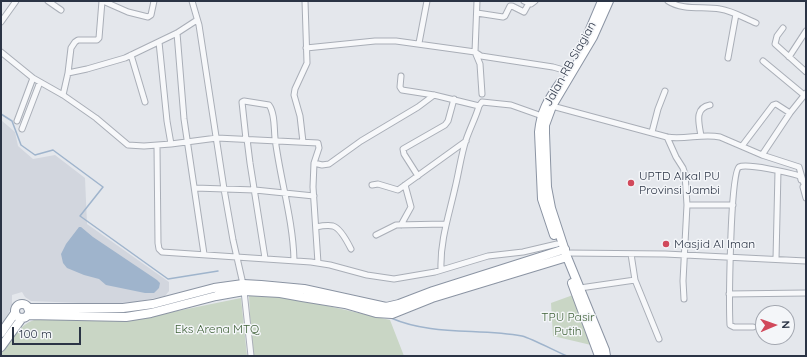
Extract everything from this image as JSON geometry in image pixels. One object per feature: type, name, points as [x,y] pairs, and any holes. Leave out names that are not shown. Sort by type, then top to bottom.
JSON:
[{"type":"highway","name":"Jalan RB Siagian","points":[[545,199],[539,132],[542,116],[546,104],[588,34],[602,1]]},
{"type":"highway","name":"Jalan RB Siagian","points":[[545,199],[545,124],[552,106],[594,37],[609,1]]},
{"type":"highway","points":[[545,199],[599,356]]},
{"type":"highway","points":[[563,252],[580,288],[605,350],[606,356]]},
{"type":"highway","points":[[15,313],[17,317],[26,314],[126,316],[151,313],[244,288],[280,293],[303,293],[376,314],[392,314],[432,298],[563,252]]},
{"type":"highway","points":[[1,333],[15,313],[18,305],[24,305],[26,314],[1,347]]},
{"type":"street","points":[[1,22],[16,1]]},
{"type":"street","points":[[48,1],[56,3],[61,10]]},
{"type":"street","points":[[63,95],[68,73],[71,48],[78,40],[97,40],[99,38],[102,1],[128,12],[148,17],[151,15],[154,1]]},
{"type":"street","points":[[192,1],[197,20],[224,189],[244,288],[251,356]]},
{"type":"street","points":[[303,142],[300,116],[294,96],[295,89],[307,63],[305,1]]},
{"type":"street","points":[[419,43],[427,1]]},
{"type":"street","points":[[477,1],[475,52],[480,64],[482,94]]},
{"type":"street","points":[[477,13],[502,17],[505,16],[510,6],[524,12],[527,2],[531,4],[535,1]]},
{"type":"street","points":[[672,2],[686,7],[722,9],[756,23]]},
{"type":"street","points":[[728,58],[736,14]]},
{"type":"street","points":[[68,73],[87,69],[131,55],[177,33],[197,20]]},
{"type":"street","points":[[783,28],[774,43],[806,72]]},
{"type":"street","points":[[789,57],[806,31]]},
{"type":"street","points":[[177,33],[187,143],[204,254]]},
{"type":"street","points":[[306,48],[396,40],[475,52],[481,56],[553,67],[567,71]]},
{"type":"street","points":[[159,42],[167,121],[171,144]]},
{"type":"street","points":[[1,52],[33,78],[63,95],[96,118],[128,145],[157,146],[217,138],[275,140],[319,144],[319,151],[314,163],[314,196],[318,263]]},
{"type":"street","points":[[131,55],[145,102]]},
{"type":"street","points":[[762,154],[805,94],[763,61]]},
{"type":"street","points":[[401,76],[401,90],[454,99],[479,106]]},
{"type":"street","points":[[17,121],[33,78]]},
{"type":"street","points":[[22,129],[40,82]]},
{"type":"street","points":[[652,132],[658,108],[665,91]]},
{"type":"street","points":[[314,163],[322,165],[329,164],[361,141],[418,107],[434,95]]},
{"type":"street","points":[[418,176],[404,154],[403,149],[445,125],[448,121],[454,99]]},
{"type":"street","points":[[265,258],[242,103],[244,101],[267,104],[271,107],[275,140],[293,243],[294,260]]},
{"type":"street","points":[[441,269],[441,254],[446,224],[466,141],[479,106],[482,102],[511,105],[542,116]]},
{"type":"street","points":[[742,146],[773,105],[776,104],[790,113]]},
{"type":"street","points":[[552,106],[667,137],[676,138],[713,135],[762,154],[806,168]]},
{"type":"street","points":[[701,136],[699,118],[700,111],[704,107],[710,106]]},
{"type":"street","points":[[667,137],[685,174],[687,205],[684,256],[684,299]]},
{"type":"street","points":[[372,185],[378,184],[396,190],[466,141]]},
{"type":"street","points":[[157,146],[158,249],[161,251],[294,260],[318,263],[367,276],[391,279],[435,272],[488,256],[523,252],[631,254],[806,261]]},
{"type":"street","points":[[753,327],[734,327],[730,325],[729,294],[734,183],[737,169],[740,166],[746,166],[800,176],[806,198]]},
{"type":"street","points":[[799,167],[806,191]]},
{"type":"street","points":[[776,259],[778,171]]},
{"type":"street","points":[[401,225],[411,207],[405,185]]},
{"type":"street","points":[[195,188],[255,190],[314,196]]},
{"type":"street","points":[[687,205],[733,205]]},
{"type":"street","points":[[376,235],[392,226],[446,224]]},
{"type":"street","points":[[316,226],[335,227],[346,240],[351,249]]},
{"type":"street","points":[[631,254],[635,280],[659,339]]},
{"type":"street","points":[[580,288],[635,280]]},
{"type":"street","points":[[729,294],[806,293]]},
{"type":"shaded area","points":[[1,120],[15,132],[18,146],[33,159],[55,155],[85,178],[87,224],[169,282],[169,291],[165,296],[136,302],[105,304],[31,301],[25,297],[22,292],[12,295],[12,307],[1,326]]},
{"type":"green space","name":"TPU Pasir Putih","points":[[573,295],[591,345],[553,336],[551,303]]},
{"type":"green space","points":[[249,296],[277,297],[306,301],[390,320],[404,356],[252,356]]},
{"type":"green space","name":"Eks Arena MTQ","points":[[241,298],[247,356],[1,356],[1,352],[16,333],[24,325],[34,320],[133,320]]},
{"type":"water","points":[[79,227],[157,280],[160,283],[159,288],[154,293],[145,293],[106,285],[99,279],[67,268],[63,263],[61,254],[66,244]]},
{"type":"waterway","points":[[1,114],[12,121],[21,145],[35,155],[53,150],[103,187],[80,216],[168,279],[218,271]]},
{"type":"waterway","points":[[391,318],[407,324],[423,327],[522,336],[567,356]]},
{"type":"place","name":"UPTD Alkal PU Provinsi Jambi","points":[[631,183]]},
{"type":"place","name":"Masjid Al Iman","points":[[666,244]]}]
